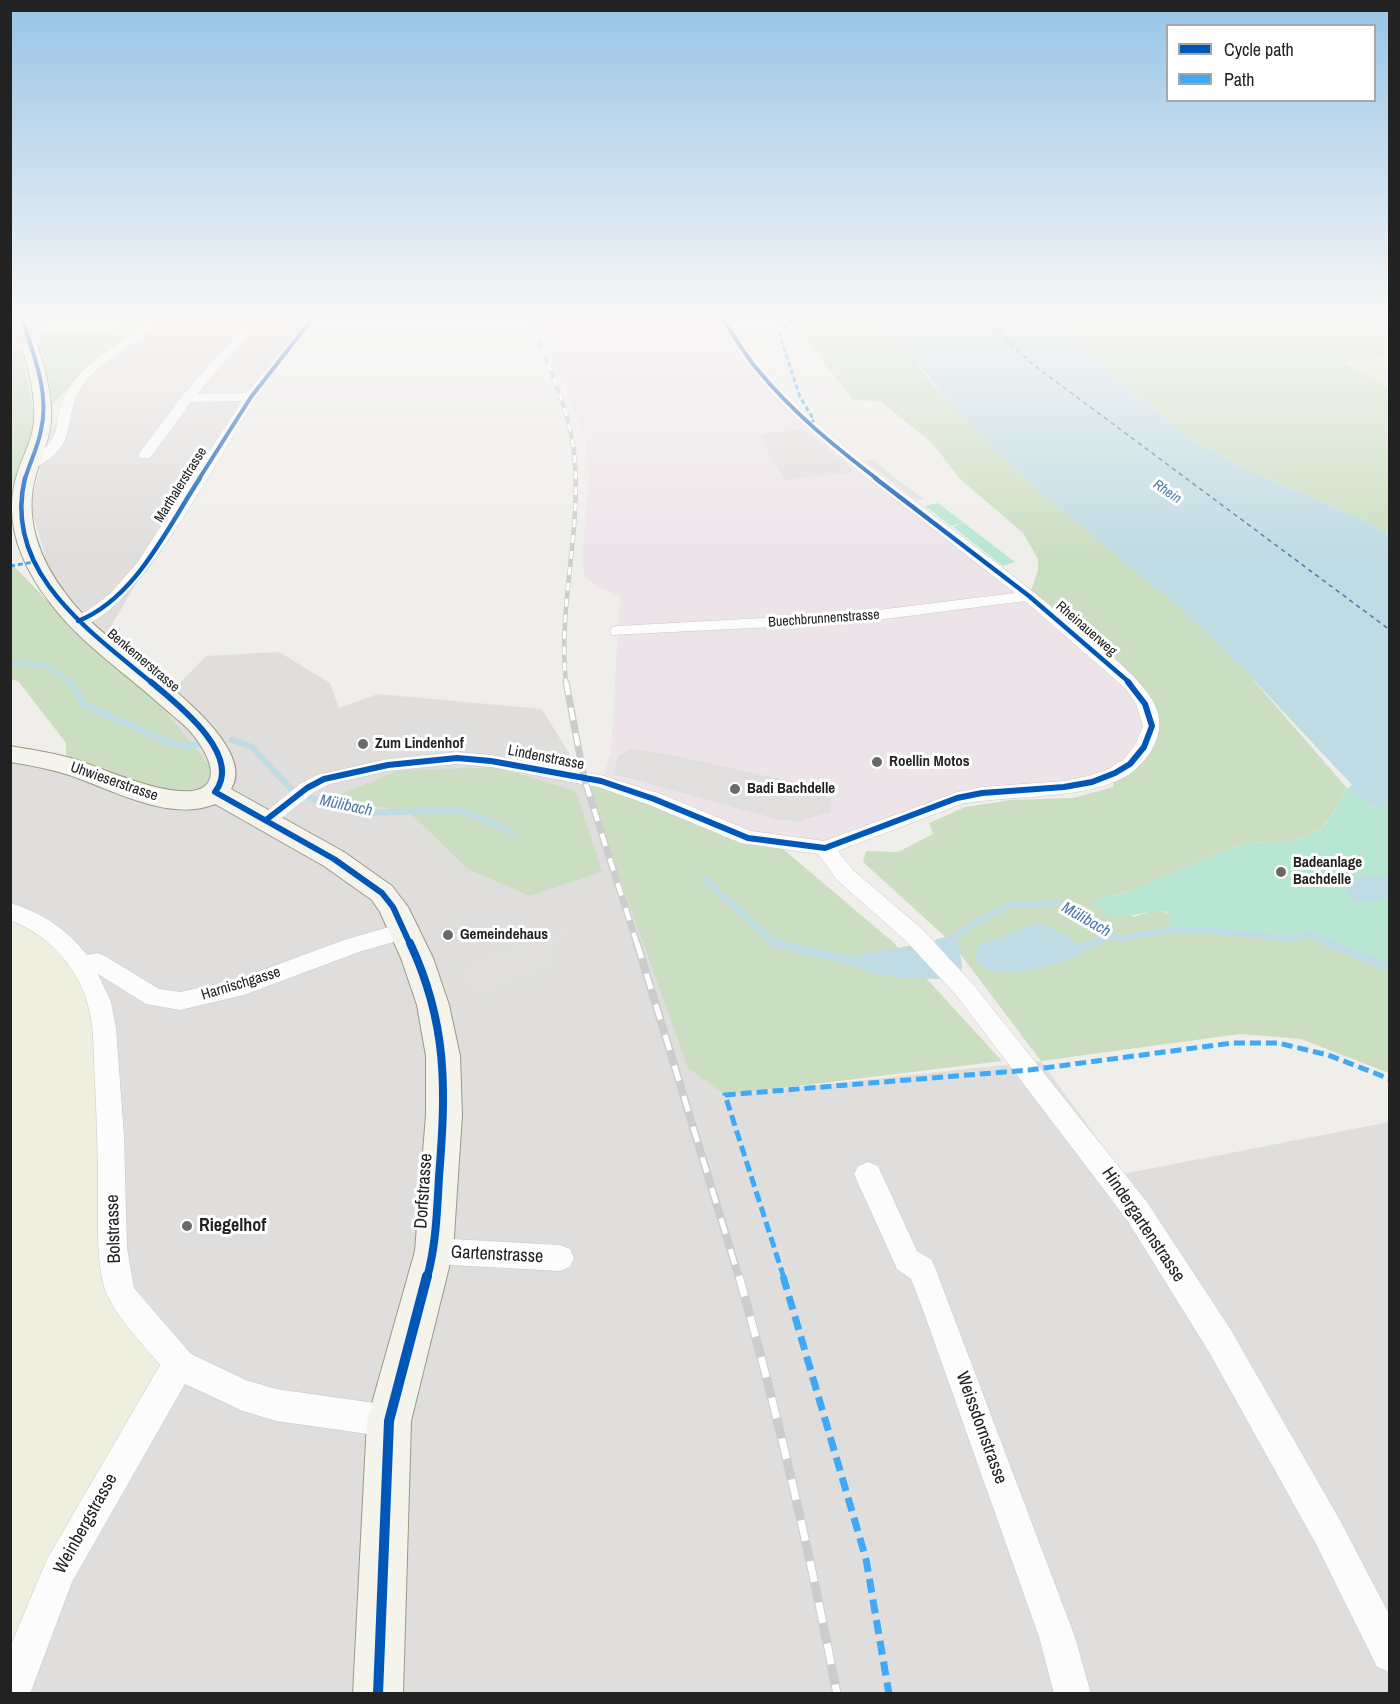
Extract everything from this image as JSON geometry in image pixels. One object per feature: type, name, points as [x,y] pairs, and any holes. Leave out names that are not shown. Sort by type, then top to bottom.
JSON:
[{"type":"street","name":"Benkemerstrasse","points":[[42,399],[43,408],[40,433],[23,487],[22,503],[27,544],[34,562],[53,592],[78,621],[201,729],[222,763],[224,776],[215,792]]},
{"type":"street","points":[[29,466],[54,448],[64,427],[70,399]]},
{"type":"street","points":[[145,455],[187,399]]},
{"type":"street","name":"Marthalerstrasse","points":[[78,621],[93,615],[116,597],[143,566],[250,399]]},
{"type":"street","name":"Rheinauerweg","points":[[783,399],[858,465],[1029,596],[1132,685],[1145,704],[1152,726],[1144,747],[1130,764],[1092,782],[1064,787],[982,793],[957,798],[825,848]]},
{"type":"street","name":"Buechbrunnenstrasse","points":[[618,631],[854,618],[917,612],[1029,596]]},
{"type":"street","name":"Uhwieserstrasse","points":[[10,754],[65,765],[180,802],[200,800],[215,792]]},
{"type":"street","name":"Lindenstrasse","points":[[276,812],[316,783],[338,775],[425,760],[457,758],[491,761],[601,781],[654,799],[748,838],[825,848]]},
{"type":"street","name":"Dorfstrasse","points":[[215,792],[276,812],[334,859],[370,882],[393,907],[406,930],[433,1005],[443,1056],[443,1138],[434,1251],[389,1421],[378,1694]]},
{"type":"street","name":"Hindergartenstrasse","points":[[825,848],[845,875],[914,935],[964,989],[1137,1211],[1220,1341],[1329,1534],[1389,1654]]},
{"type":"street","name":"Bolstrasse","points":[[10,911],[47,929],[82,965],[100,1004],[112,1133],[113,1259],[117,1284],[138,1317],[180,1365],[243,1395],[276,1405],[389,1421]]},
{"type":"street","name":"Harnischgasse","points":[[82,965],[98,962],[154,998],[180,1002],[236,989],[352,946],[406,930]]},
{"type":"street","name":"Weissdornstrasse","points":[[868,1174],[907,1260],[922,1270],[938,1310],[1058,1637],[1073,1694]]},
{"type":"street","name":"Gartenstrasse","points":[[434,1251],[560,1258]]},
{"type":"street","name":"Weinbergstrasse","points":[[11,1694],[59,1570],[167,1382],[180,1365]]},
{"type":"shaded area","points":[[73,399],[255,399],[205,469],[112,624],[175,688],[206,656],[279,652],[330,683],[339,708],[378,694],[542,709],[584,778],[725,1095],[1041,1061],[1123,1174],[1389,1122],[1389,1693],[11,1693],[138,1317],[11,913],[11,757],[179,806],[77,632],[47,562],[30,504],[52,428]]},
{"type":"shaded area","points":[[569,399],[784,399],[954,538],[1145,704],[1144,747],[1092,782],[982,793],[825,848],[777,844],[601,781],[611,752],[620,596],[599,587],[585,577],[582,562],[589,477],[586,441]]},
{"type":"shaded area","points":[[802,429],[855,472],[785,480],[760,434]]},
{"type":"shaded area","points":[[872,459],[924,499],[917,501],[865,461]]},
{"type":"shaded area","name":"Badi Bachdelle","points":[[631,749],[661,753],[799,783],[800,794],[832,797],[831,812],[799,821],[780,820],[614,774],[618,756]]},
{"type":"shaded area","points":[[565,928],[572,936],[549,946],[560,965],[472,998],[456,967]]},
{"type":"green space","points":[[10,399],[31,399],[35,420],[14,488],[10,488]]},
{"type":"green space","points":[[852,399],[944,399],[1034,487],[1182,610],[1248,674],[1347,788],[1328,820],[1311,835],[1295,840],[1243,845],[1213,855],[1138,888],[1092,900],[1134,917],[1154,910],[1169,913],[1171,930],[1201,926],[1287,937],[1301,933],[1318,935],[1357,953],[1389,972],[1389,1073],[1301,1039],[1240,1034],[1041,1061],[952,943],[863,862],[866,851],[898,852],[933,834],[929,823],[965,807],[1011,800],[1073,798],[1113,787],[1115,773],[1144,747],[1145,704],[1029,596],[1038,570],[1038,559],[1023,533],[960,479],[932,443],[880,401]]},
{"type":"green space","points":[[1142,399],[1389,399],[1389,535],[1363,519],[1243,468],[1184,434]]},
{"type":"green space","points":[[938,503],[1015,562],[1003,566],[953,527],[962,523],[951,526],[925,506]]},
{"type":"green space","points":[[11,563],[77,632],[149,692],[214,771],[203,789],[182,795],[66,759],[66,743],[19,682],[11,679]]},
{"type":"green space","points":[[495,767],[576,791],[602,872],[530,896],[468,869],[408,811],[325,800],[398,771]]},
{"type":"green space","points":[[584,778],[777,844],[893,942],[1002,1061],[725,1095],[688,1068]]},
{"type":"green space","name":"Badeanlage Bachdelle","points":[[1347,788],[1380,810],[1389,805],[1389,972],[1357,953],[1318,935],[1301,933],[1287,937],[1201,926],[1171,930],[1168,912],[1156,911],[1119,917],[1110,915],[1091,900],[1127,892],[1213,855],[1243,845],[1295,840],[1311,835],[1328,821]]},
{"type":"green space","points":[[11,913],[47,929],[100,1004],[117,1283],[180,1365],[11,1694]]},
{"type":"water","name":"Rhein","points":[[944,399],[1142,399],[1184,434],[1243,468],[1363,519],[1389,535],[1389,805],[1380,810],[1347,788],[1352,785],[1248,674],[1182,610],[1034,487]]},
{"type":"water","points":[[1389,874],[1389,898],[1355,902],[1338,880]]},
{"type":"water","points":[[1039,922],[1068,936],[1083,950],[1078,957],[1040,968],[1014,972],[989,969],[977,963],[975,953],[979,945]]},
{"type":"water","points":[[942,940],[958,941],[962,966],[961,979],[887,976],[859,969],[847,963],[849,957],[853,956]]},
{"type":"waterway","name":"Mülibach","points":[[10,662],[48,666],[72,683]]},
{"type":"waterway","name":"Mülibach","points":[[70,682],[83,704],[170,743],[187,746],[199,744]]},
{"type":"waterway","name":"Mülibach","points":[[232,740],[252,747],[290,788],[311,798],[364,813],[462,810],[512,832]]},
{"type":"waterway","name":"Mülibach","points":[[705,879],[774,943]]},
{"type":"waterway","name":"Mülibach","points":[[938,942],[954,938],[970,926],[1009,905],[1059,903],[1118,939],[1163,931],[1216,931],[1290,939],[1311,935],[1331,944]]},
{"type":"waterway","points":[[1091,944],[1112,936]]},
{"type":"waterway","name":"Mülibach","points":[[774,943],[779,944]]},
{"type":"waterway","name":"Mülibach","points":[[774,943],[855,962]]},
{"type":"waterway","points":[[1081,948],[1095,943]]},
{"type":"waterway","name":"Mülibach","points":[[1328,943],[1390,968]]},
{"type":"ferry route","points":[[1079,399],[1390,630]]},
{"type":"railway","points":[[561,399],[573,444],[576,491],[565,628],[566,683]]},
{"type":"railway","points":[[566,682],[584,778],[637,944]]},
{"type":"railway","points":[[637,943],[739,1278]]},
{"type":"railway","points":[[739,1276],[792,1484],[837,1694]]},
{"type":"marked path","points":[[801,399],[814,420],[812,422]]},
{"type":"marked path","points":[[10,566],[34,562]]},
{"type":"marked path","points":[[889,1694],[866,1559],[804,1341],[725,1095],[1029,1070],[1232,1043],[1278,1043],[1328,1055],[1390,1079]]},
{"type":"cycle path","points":[[42,399],[43,421],[25,479],[21,506],[27,543],[53,593],[78,621],[180,708],[214,745],[223,770],[223,778],[215,792],[334,859],[382,893],[393,907],[417,958],[433,1005],[443,1056],[444,1115],[434,1251],[389,1421],[378,1694]]},
{"type":"cycle path","points":[[78,621],[93,615],[116,597],[143,566],[250,399]]},
{"type":"cycle path","points":[[266,820],[307,788],[324,779],[388,765],[457,758],[491,761],[601,781],[654,799],[748,838],[825,848],[957,798],[982,793],[1064,787],[1092,782],[1130,764],[1144,747],[1152,726],[1145,704],[1132,685],[1029,596],[850,458],[784,399]]},
{"type":"place","name":"Zum Lindenhof","points":[[363,744]]},
{"type":"place","name":"Roellin Motos","points":[[877,762]]},
{"type":"place","name":"Badi Bachdelle","points":[[735,789]]},
{"type":"place","name":"Badeanlage Bachdelle","points":[[1281,872]]},
{"type":"place","name":"Gemeindehaus","points":[[448,935]]},
{"type":"place","name":"Riegelhof","points":[[187,1226]]}]
